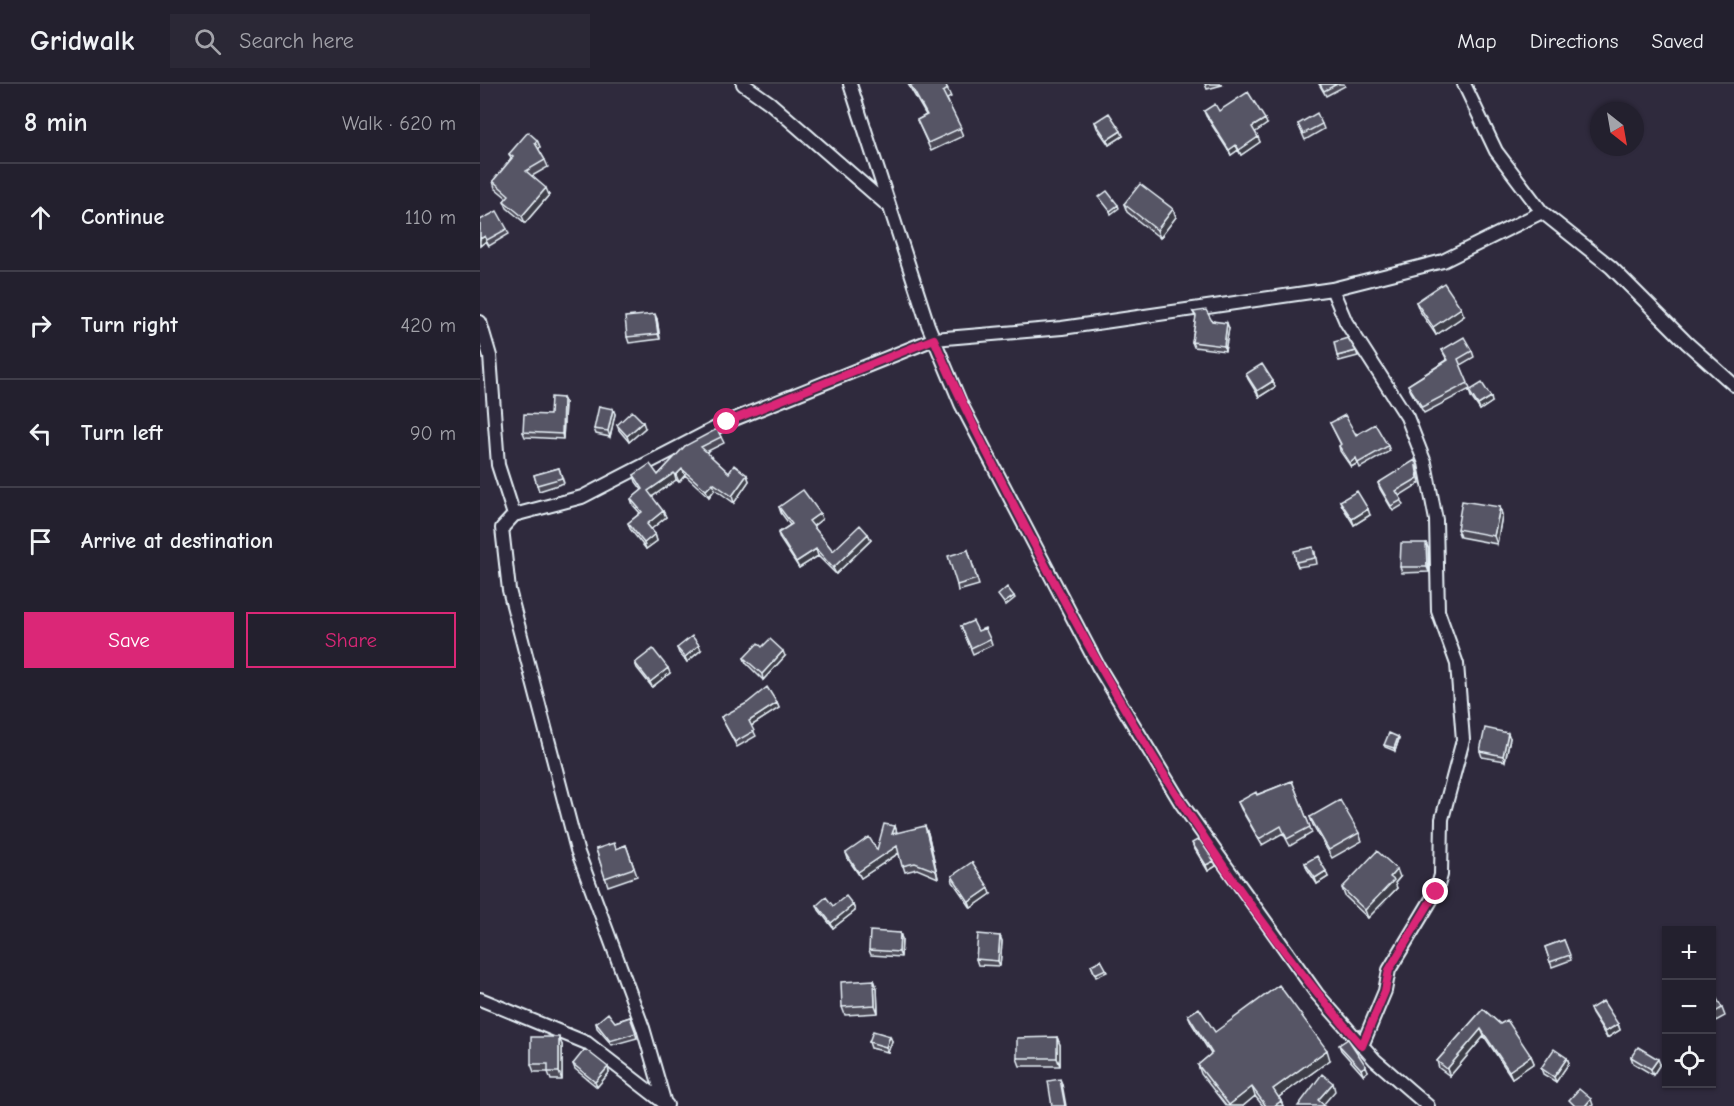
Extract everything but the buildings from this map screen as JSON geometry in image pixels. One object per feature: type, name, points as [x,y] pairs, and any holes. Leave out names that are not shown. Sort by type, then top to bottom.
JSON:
[{"type":"street","points":[[743,84],[770,103],[886,204]]},
{"type":"street","points":[[850,84],[886,204],[934,339],[990,461],[1104,676],[1188,813],[1317,994],[1362,1046],[1428,1106]]},
{"type":"street","points":[[1464,84],[1496,151],[1542,212],[1611,267],[1687,343],[1734,385]]},
{"type":"street","points":[[666,1105],[643,1028],[577,850],[509,590],[502,528],[514,514],[582,497],[727,422],[934,339],[1062,328],[1332,289],[1443,261],[1542,212]]},
{"type":"street","points":[[1332,289],[1346,322],[1407,417],[1425,463],[1436,520],[1438,611],[1457,664],[1463,740],[1442,819],[1441,875],[1436,892],[1389,970],[1385,991],[1362,1046]]},
{"type":"street","points":[[480,322],[490,356],[498,465],[514,514]]},
{"type":"street","points":[[480,999],[586,1043],[666,1105]]},
{"type":"route","points":[[727,422],[934,339],[961,404],[1098,666],[1181,803],[1281,946],[1317,994],[1362,1046],[1370,1023],[1380,1007],[1389,970],[1436,892]]}]
